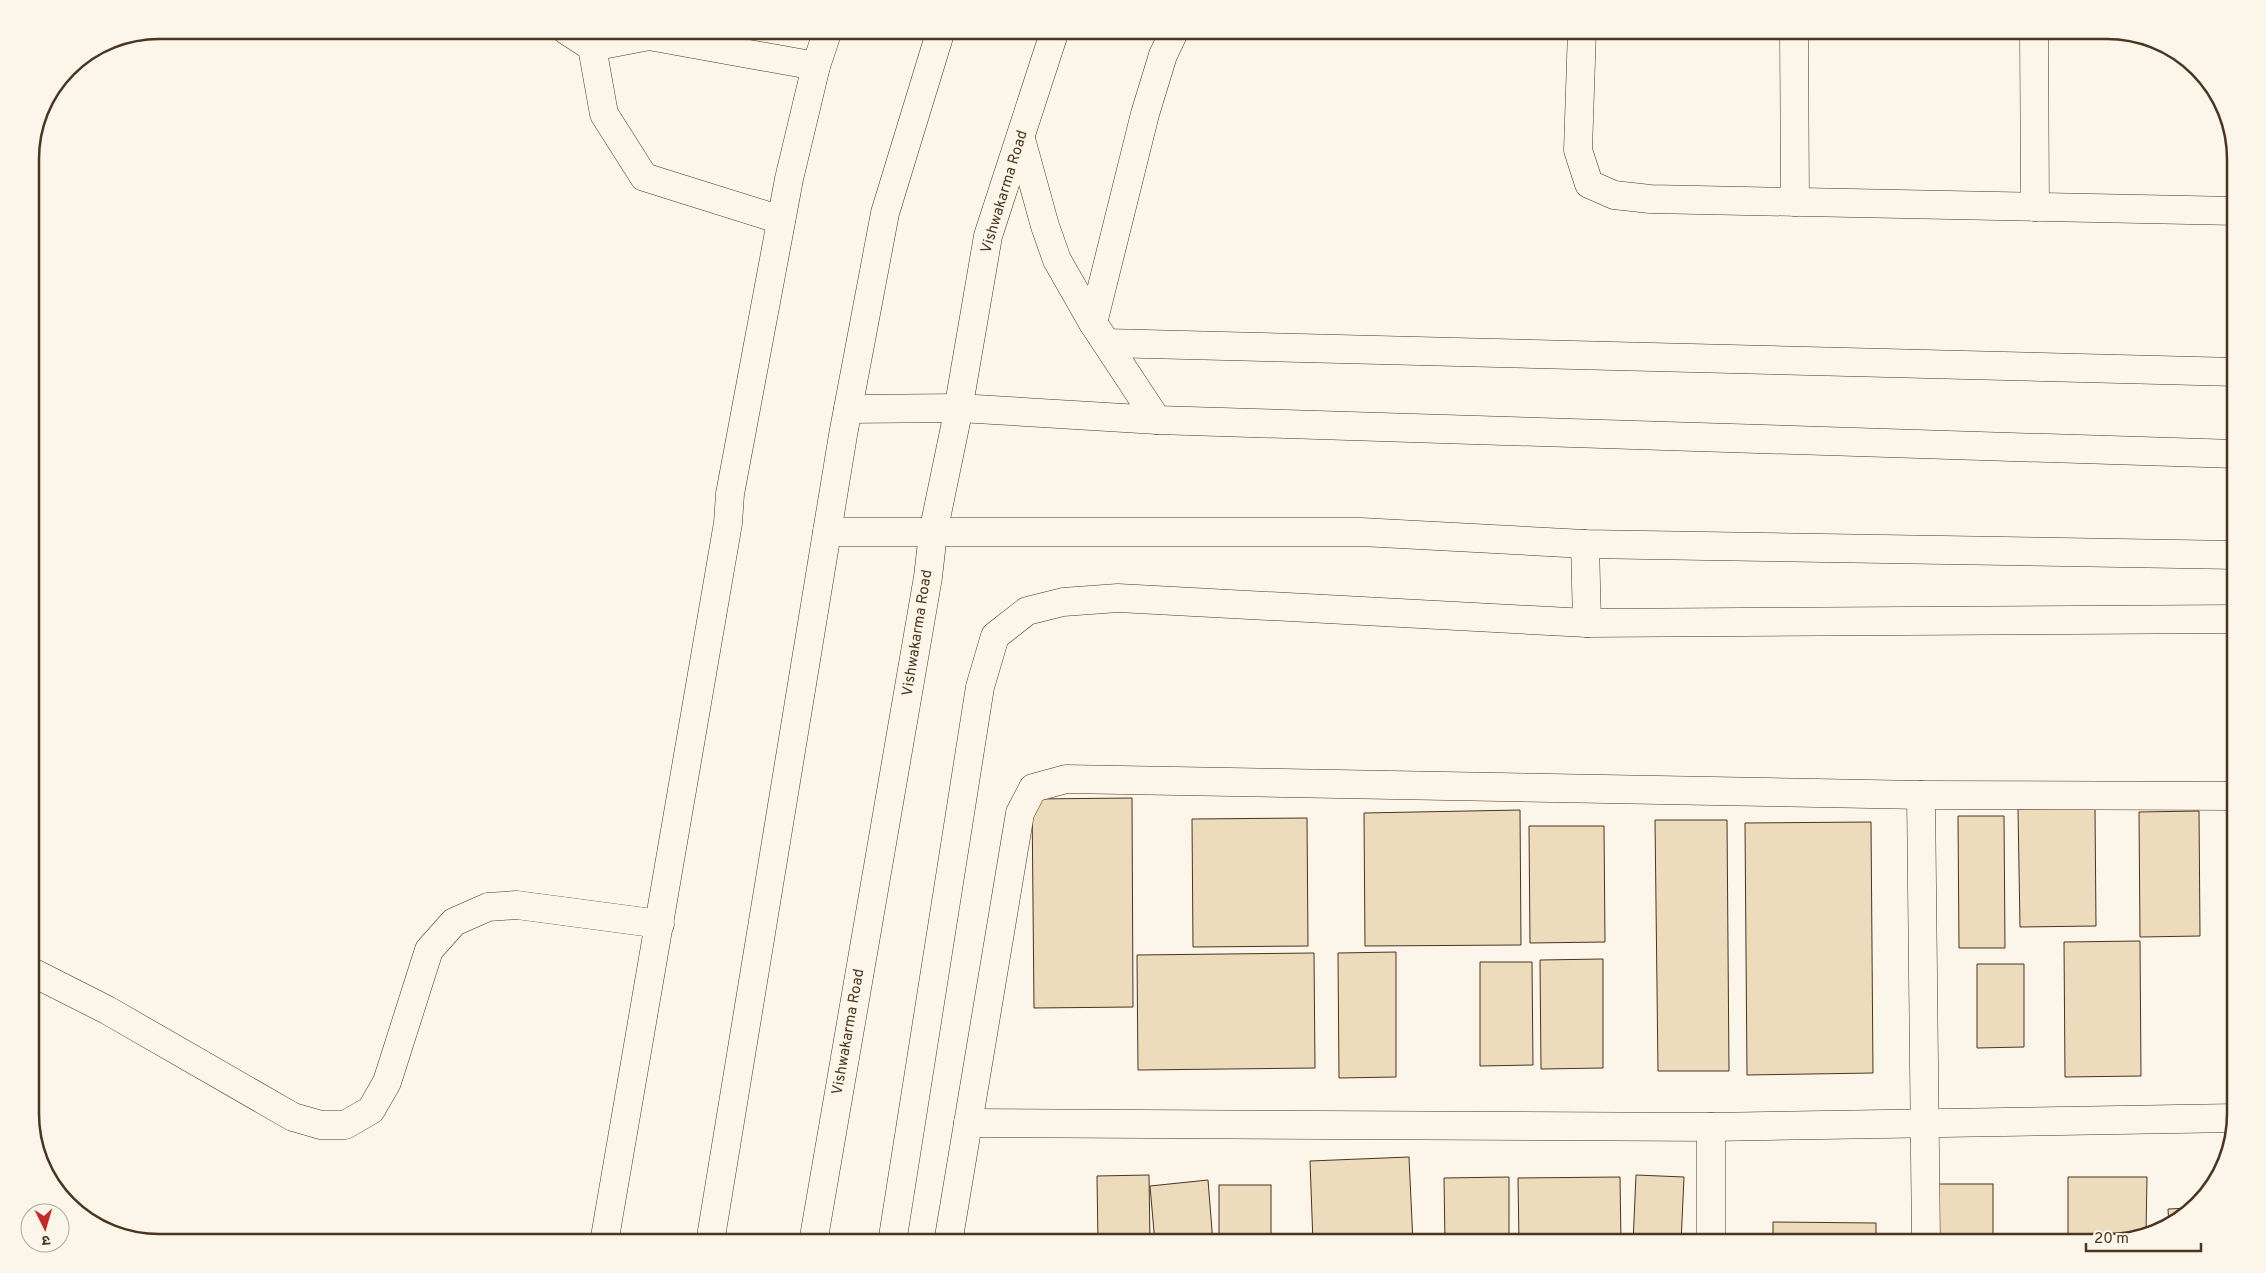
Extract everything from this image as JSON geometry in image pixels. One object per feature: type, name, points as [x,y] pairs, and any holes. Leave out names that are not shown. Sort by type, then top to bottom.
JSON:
[{"type":"street","points":[[580,39],[592,47],[634,39]]},
{"type":"street","points":[[667,39],[816,66]]},
{"type":"street","points":[[606,1234],[728,524],[730,494],[781,220],[816,66],[825,39]]},
{"type":"street","points":[[711,1234],[827,532],[885,213],[939,39]]},
{"type":"street","name":"Vishwakarma Road","points":[[815,1234],[926,587],[933,533],[959,408],[988,236],[1051,39]]},
{"type":"street","points":[[1100,333],[1145,114],[1171,39]]},
{"type":"street","points":[[1582,39],[1578,150],[1589,184],[1614,195],[1650,199],[2227,211]]},
{"type":"street","points":[[1794,39],[1795,202]]},
{"type":"street","points":[[2034,39],[2035,207]]},
{"type":"street","points":[[592,47],[604,114],[644,177],[781,220]]},
{"type":"street","points":[[1021,138],[1045,226],[1057,260],[1100,333],[1157,420]]},
{"type":"street","points":[[1100,333],[2227,372]]},
{"type":"street","points":[[848,409],[959,408],[1157,420],[2227,454]]},
{"type":"street","points":[[827,532],[1361,532],[1585,544],[2227,555]]},
{"type":"street","points":[[1585,544],[1587,623]]},
{"type":"street","points":[[893,1234],[980,687],[995,636],[1027,611],[1063,602],[1118,598],[1587,623],[2227,619]]},
{"type":"street","points":[[950,1234],[1020,813],[1033,788],[1066,779],[1921,795],[2227,796]]},
{"type":"street","points":[[1921,795],[1926,1234]]},
{"type":"street","points":[[39,976],[107,1010],[293,1117],[322,1125],[345,1125],[370,1110],[387,1082],[429,950],[454,922],[488,907],[517,905],[660,924]]},
{"type":"street","points":[[968,1123],[1711,1127],[2227,1118]]},
{"type":"street","points":[[1711,1127],[1711,1234]]},
{"type":"building","points":[[1132,798],[1133,1007],[1034,1008],[1032,799]]},
{"type":"building","points":[[2095,808],[2096,926],[2020,927],[2018,809]]},
{"type":"building","points":[[1520,810],[1521,945],[1365,946],[1364,813]]},
{"type":"building","points":[[2199,811],[2200,936],[2140,937],[2139,812]]},
{"type":"building","points":[[1958,816],[2004,816],[2005,948],[1959,948]]},
{"type":"building","points":[[1307,818],[1308,946],[1193,947],[1192,819]]},
{"type":"building","points":[[1655,820],[1727,820],[1729,1071],[1658,1071]]},
{"type":"building","points":[[1871,822],[1873,1073],[1747,1075],[1745,823]]},
{"type":"building","points":[[1529,826],[1604,826],[1605,942],[1530,943]]},
{"type":"building","points":[[2140,941],[2141,1076],[2065,1077],[2064,942]]},
{"type":"building","points":[[1396,952],[1396,1077],[1339,1078],[1338,953]]},
{"type":"building","points":[[1314,953],[1315,1068],[1138,1070],[1137,955]]},
{"type":"building","points":[[1603,959],[1603,1068],[1541,1069],[1540,960]]},
{"type":"building","points":[[1480,962],[1532,962],[1533,1065],[1480,1066]]},
{"type":"building","points":[[1977,964],[2024,964],[2024,1047],[1977,1048]]},
{"type":"building","points":[[1409,1157],[1413,1234],[1313,1234],[1310,1161]]},
{"type":"building","points":[[1149,1175],[1150,1234],[1098,1234],[1097,1176]]},
{"type":"building","points":[[1636,1175],[1684,1177],[1681,1234],[1633,1234]]},
{"type":"building","points":[[1509,1177],[1509,1234],[1445,1234],[1444,1178]]},
{"type":"building","points":[[1620,1177],[1621,1234],[1519,1234],[1518,1178]]},
{"type":"building","points":[[2068,1177],[2147,1177],[2146,1227],[2123,1233],[2068,1234]]},
{"type":"building","points":[[1208,1180],[1212,1234],[1154,1234],[1150,1186]]},
{"type":"building","points":[[1935,1184],[1993,1184],[1993,1234],[1935,1234]]},
{"type":"building","points":[[1219,1185],[1271,1185],[1271,1234],[1219,1234]]},
{"type":"building","points":[[2182,1208],[2168,1217],[2168,1209]]},
{"type":"building","points":[[1773,1222],[1876,1223],[1876,1234],[1773,1234]]}]
